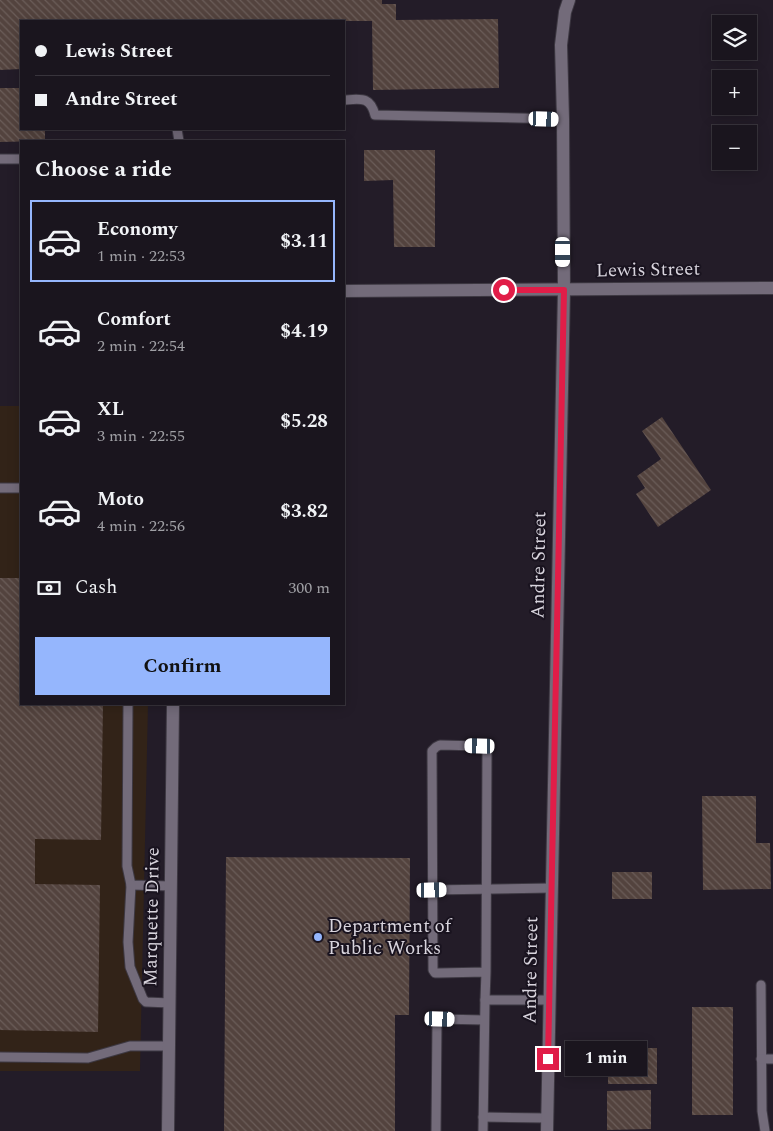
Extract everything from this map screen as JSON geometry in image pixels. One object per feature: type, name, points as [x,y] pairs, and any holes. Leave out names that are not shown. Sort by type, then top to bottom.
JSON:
[{"type":"street","name":"Andre Street","points":[[547,1131],[564,290],[561,44],[565,12],[569,0]]},
{"type":"street","name":"Lewis Street","points":[[345,291],[773,288]]},
{"type":"street","name":"Marquette Drive","points":[[168,1131],[173,705]]},
{"type":"lane","points":[[345,100],[362,99],[368,101],[373,106],[375,115],[563,119]]},
{"type":"lane","points":[[0,159],[20,159]]},
{"type":"lane","points":[[0,488],[20,488]]},
{"type":"lane","points":[[128,705],[126,866],[131,885],[128,942],[130,967],[146,1002],[170,1003]]},
{"type":"lane","points":[[483,1131],[486,972],[487,751],[480,746],[440,745],[432,751],[432,970],[439,973],[486,972]]},
{"type":"lane","points":[[131,885],[171,886]]},
{"type":"lane","points":[[432,890],[552,888]]},
{"type":"lane","points":[[761,986],[762,1111],[765,1131]]},
{"type":"lane","points":[[485,1000],[549,1000]]},
{"type":"lane","points":[[436,1131],[437,1021],[440,1019],[484,1020]]},
{"type":"lane","points":[[0,1058],[88,1058],[130,1046],[169,1046]]},
{"type":"lane","points":[[761,1059],[773,1059]]},
{"type":"lane","points":[[483,1117],[547,1118]]},
{"type":"shaded area","points":[[0,406],[20,406],[20,705],[148,705],[140,1071],[0,1071]]},
{"type":"building","points":[[0,0],[382,0],[382,4],[396,4],[396,20],[498,19],[499,88],[373,90],[372,21],[345,20],[20,20],[20,69],[0,70]]},
{"type":"building","points":[[0,88],[20,88],[20,130],[45,130],[45,140],[0,142]]},
{"type":"building","points":[[364,150],[435,150],[435,247],[394,247],[393,180],[364,181]]},
{"type":"building","points":[[662,417],[711,490],[658,527],[636,494],[645,488],[637,476],[661,459],[642,431]]},
{"type":"building","points":[[0,578],[20,578],[20,705],[103,705],[101,840],[35,839],[35,884],[100,885],[98,1032],[0,1030]]},
{"type":"building","points":[[702,796],[756,796],[756,843],[770,843],[771,889],[703,890]]},
{"type":"building","name":"Department of Public Works","points":[[226,857],[410,858],[409,1015],[395,1015],[395,1131],[224,1131]]},
{"type":"building","points":[[612,872],[652,872],[652,899],[612,899]]},
{"type":"building","points":[[692,1007],[733,1007],[733,1115],[692,1115]]},
{"type":"building","points":[[608,1048],[657,1048],[657,1084],[608,1084]]},
{"type":"building","points":[[651,1090],[651,1129],[607,1130],[607,1091]]},
{"type":"place","name":"Department of Public Works","points":[[318,937]]},
{"type":"route","points":[[504,290],[564,290],[548,1059]]}]
